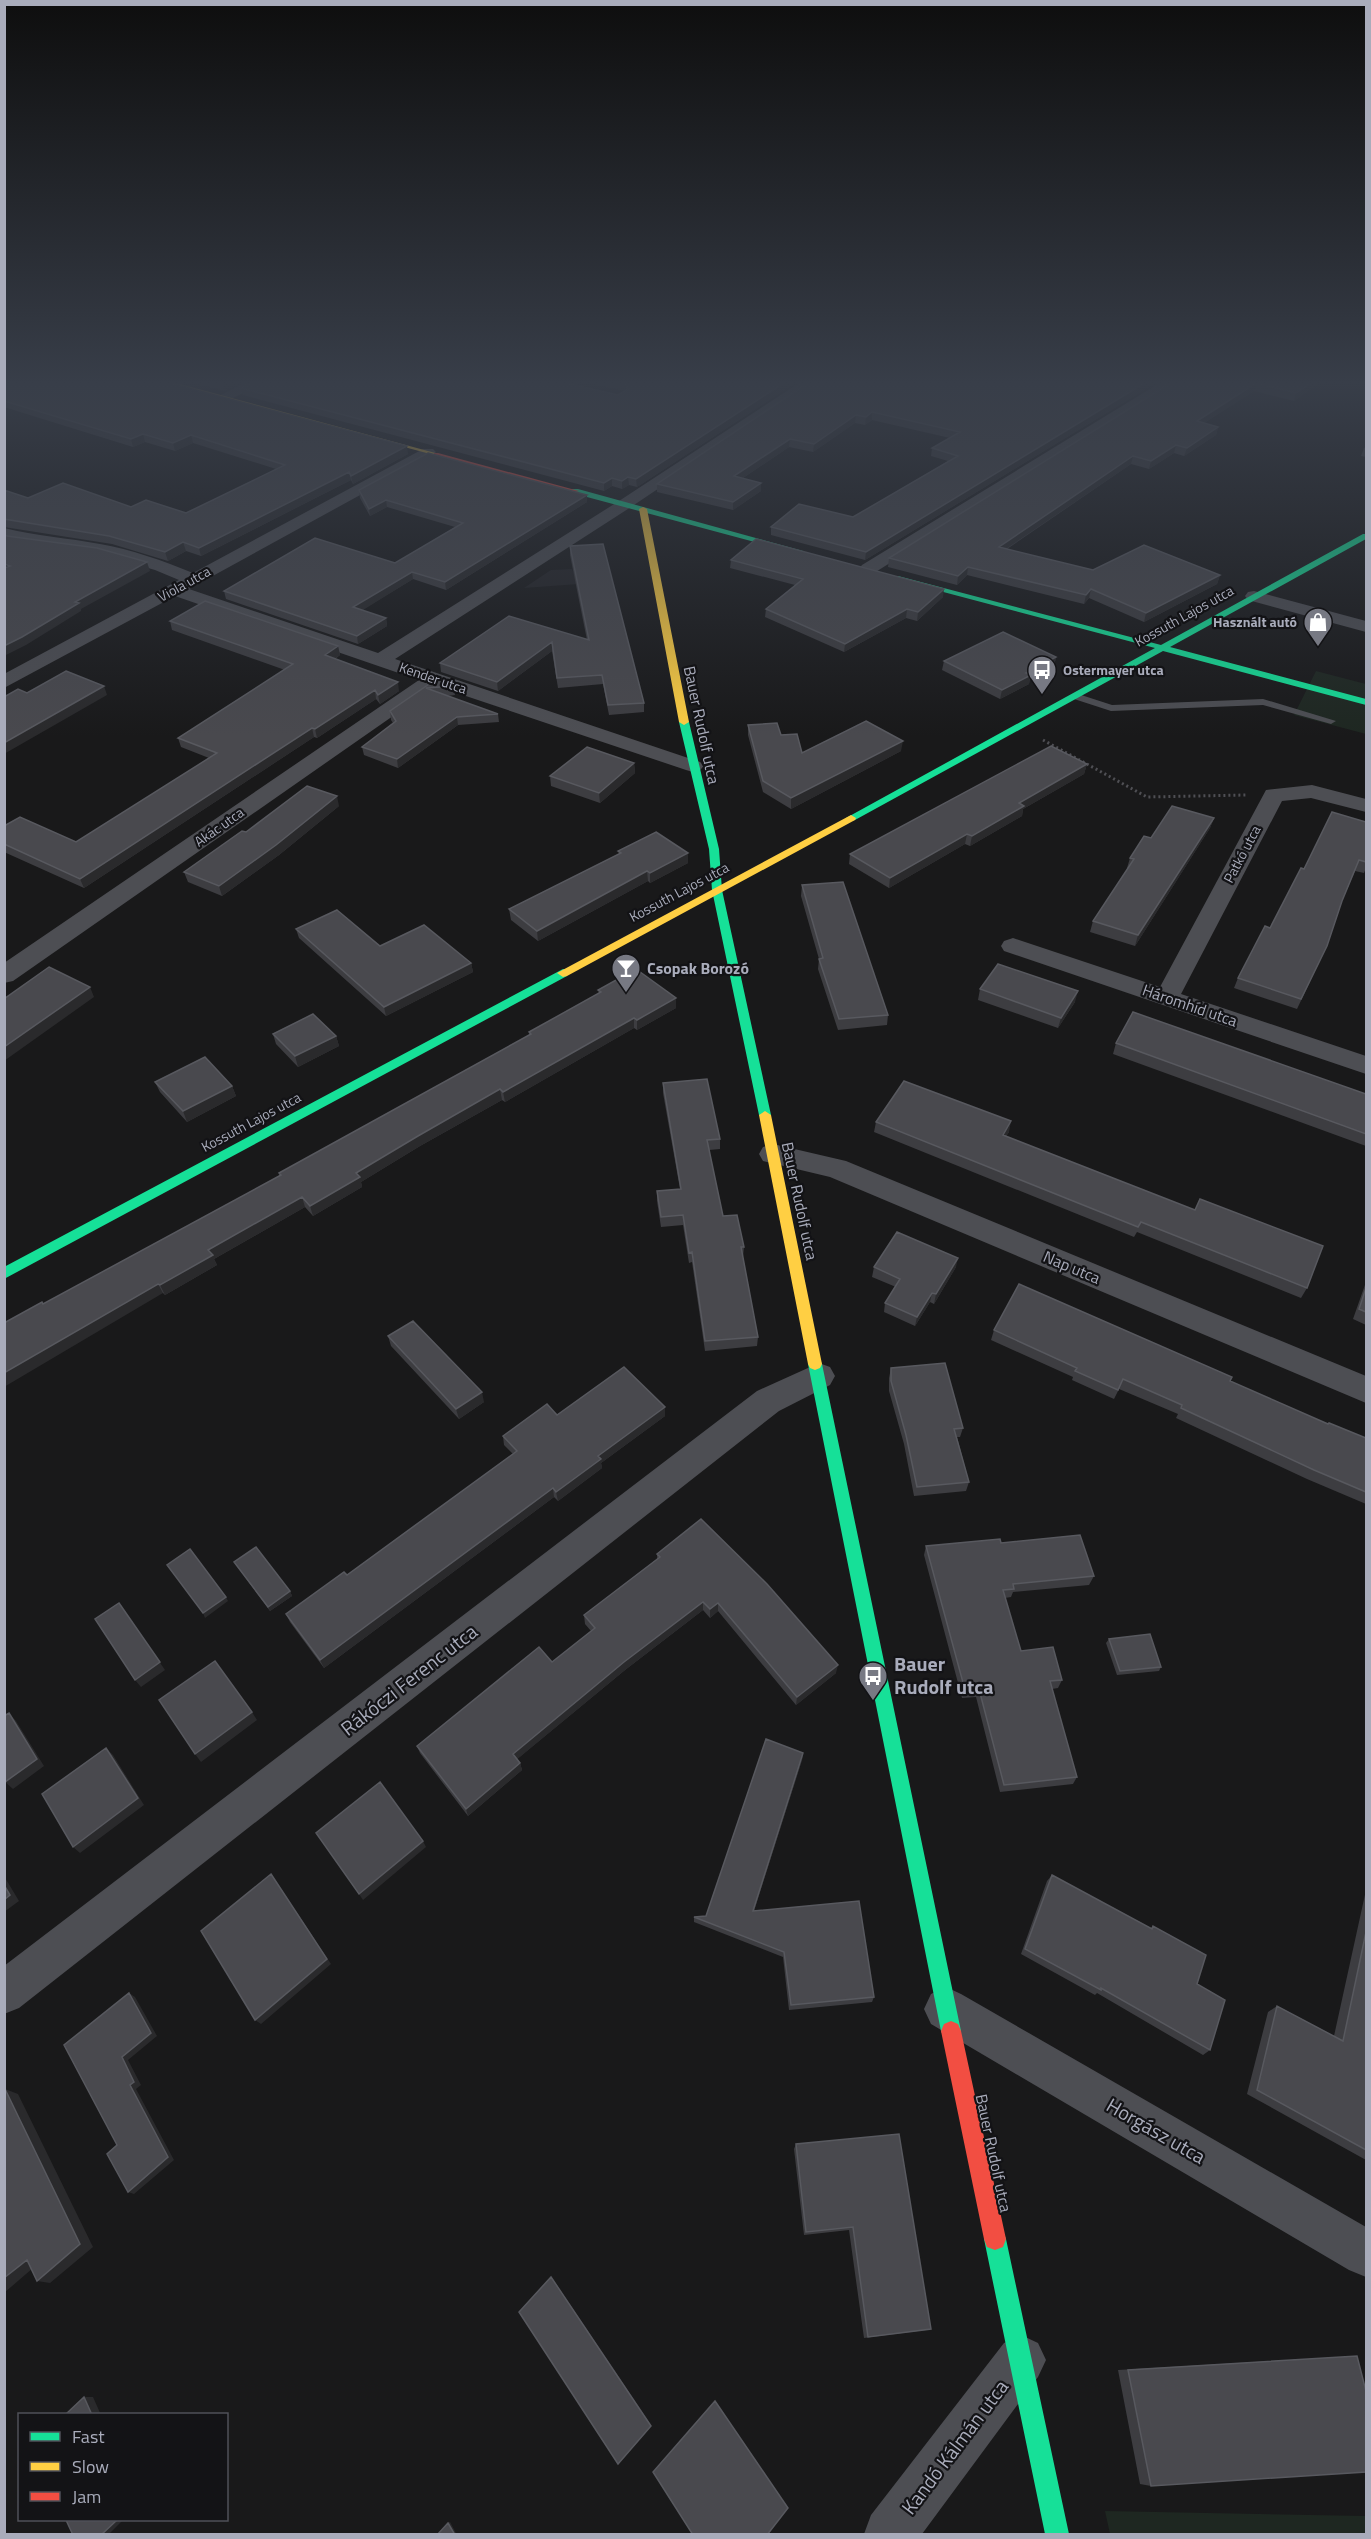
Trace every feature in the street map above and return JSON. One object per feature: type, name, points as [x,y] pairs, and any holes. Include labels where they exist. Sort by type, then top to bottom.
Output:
[{"type":"street","name":"Viola utca","points":[[4,682],[340,499]]},
{"type":"street","points":[[608,499],[812,554]]},
{"type":"street","points":[[380,660],[632,499]]},
{"type":"street","points":[[863,568],[977,499]]},
{"type":"street","name":"Bauer Rudolf utca","points":[[643,509],[693,766],[714,849],[717,890],[819,1376],[946,2009],[1057,2535]]},
{"type":"street","points":[[4,533],[17,538],[101,549],[161,566],[193,579]]},
{"type":"street","name":"Kossuth Lajos utca","points":[[4,1274],[1019,727],[1366,536]]},
{"type":"street","points":[[863,568],[1366,702]]},
{"type":"street","name":"Kender utca","points":[[174,590],[693,766]]},
{"type":"street","points":[[1254,596],[1366,627]]},
{"type":"street","points":[[1206,623],[1225,654],[1366,702]]},
{"type":"street","points":[[1171,666],[1192,666],[1234,673],[1366,702]]},
{"type":"street","points":[[1106,678],[1150,670]]},
{"type":"street","name":"Akác utca","points":[[4,975],[433,679]]},
{"type":"street","points":[[1274,795],[1312,791],[1366,806]]},
{"type":"street","name":"Patkó utca","points":[[1166,998],[1274,795]]},
{"type":"street","name":"Háromhíd utca","points":[[1013,946],[1366,1065]]},
{"type":"street","name":"Nap utca","points":[[773,1154],[836,1168],[1366,1390]]},
{"type":"street","name":"Rákóczi Ferenc utca","points":[[4,1993],[768,1401],[819,1376]]},
{"type":"street","name":"Horgász utca","points":[[946,2009],[1366,2253]]},
{"type":"street","name":"Kandó Kálmán utca","points":[[890,2535],[1021,2360]]},
{"type":"lane","points":[[1075,696],[1111,708],[1263,702],[1331,721]]},
{"type":"path","points":[[1019,727],[1147,797],[1274,795]]},
{"type":"shaded area","points":[[572,569],[579,584],[524,588],[551,570]]},
{"type":"shaded area","points":[[1316,671],[1366,684],[1366,734],[1294,715]]},
{"type":"shaded area","points":[[1105,2511],[1366,2516],[1366,2534],[1110,2534]]},
{"type":"building","points":[[4,499],[110,499],[131,507],[146,500],[186,513],[214,499],[295,499],[199,548],[183,542],[165,552],[109,536],[4,519]]},
{"type":"building","points":[[364,499],[580,499],[445,582],[412,572],[353,607],[386,618],[357,636],[224,591],[315,538],[395,563],[463,523],[386,500],[369,509]]},
{"type":"building","points":[[883,499],[953,499],[866,552],[771,527],[799,504],[853,517]]},
{"type":"building","points":[[983,499],[1069,499],[999,547],[1093,570],[1144,545],[1220,575],[1146,613],[1091,589],[1086,595],[968,567],[958,576],[889,558]]},
{"type":"building","points":[[4,534],[97,548],[147,562],[75,602],[79,603],[4,646],[4,568],[10,566],[4,564]]},
{"type":"building","points":[[756,539],[944,589],[918,612],[907,609],[845,644],[766,609],[803,579],[731,560]]},
{"type":"building","points":[[603,544],[644,703],[608,705],[602,675],[557,678],[552,642],[497,682],[440,663],[509,616],[589,640],[570,546]]},
{"type":"building","points":[[205,601],[338,646],[325,655],[398,682],[378,695],[375,690],[315,729],[312,728],[80,879],[4,844],[4,826],[20,817],[76,842],[217,753],[178,738],[293,664],[170,621]]},
{"type":"building","points":[[1003,632],[1056,657],[1026,673],[1031,675],[1002,690],[944,661]]},
{"type":"building","points":[[66,671],[104,686],[4,743],[4,697],[18,689],[27,693]]},
{"type":"building","points":[[435,680],[454,686],[426,688],[498,714],[457,717],[397,759],[362,747],[396,721],[390,711]]},
{"type":"building","points":[[866,721],[903,741],[791,798],[763,781],[748,725],[777,723],[781,735],[797,734],[802,753]]},
{"type":"building","points":[[1051,746],[1087,764],[1019,803],[1024,806],[972,836],[967,834],[890,878],[850,854]]},
{"type":"building","points":[[587,747],[634,763],[599,793],[550,776]]},
{"type":"building","points":[[307,786],[337,796],[276,845],[219,886],[184,872],[242,831],[246,832]]},
{"type":"building","points":[[1172,806],[1214,818],[1138,935],[1093,921],[1134,859],[1130,858],[1144,836],[1151,838]]},
{"type":"building","points":[[1332,812],[1366,822],[1366,862],[1359,860],[1327,946],[1301,999],[1238,978],[1265,926],[1270,928],[1301,868],[1304,869]]},
{"type":"building","points":[[656,832],[688,853],[650,873],[647,871],[537,931],[509,909],[621,853],[618,851]]},
{"type":"building","points":[[843,882],[888,1015],[839,1019],[819,959],[823,958],[802,885]]},
{"type":"building","points":[[337,910],[380,946],[424,925],[471,963],[384,1007],[296,929]]},
{"type":"building","points":[[998,964],[1078,991],[1061,1018],[980,989]]},
{"type":"building","points":[[49,967],[90,987],[4,1047],[4,999]]},
{"type":"building","points":[[636,969],[676,998],[637,1020],[634,1018],[503,1092],[500,1089],[356,1173],[360,1177],[310,1206],[302,1197],[208,1250],[213,1255],[4,1373],[4,1323],[281,1175],[279,1173],[531,1034],[529,1032],[601,992],[598,990]]},
{"type":"building","points":[[1133,1012],[1366,1094],[1366,1134],[1116,1043]]},
{"type":"building","points":[[313,1014],[336,1036],[295,1056],[273,1034]]},
{"type":"building","points":[[205,1057],[232,1086],[183,1111],[155,1082]]},
{"type":"building","points":[[707,1079],[720,1139],[707,1140],[723,1216],[737,1215],[758,1337],[705,1341],[692,1252],[689,1253],[683,1215],[661,1217],[657,1191],[681,1189],[663,1083]]},
{"type":"building","points":[[904,1081],[1011,1121],[1003,1135],[1195,1210],[1200,1199],[1323,1246],[1307,1288],[1141,1222],[1138,1227],[876,1122]]},
{"type":"building","points":[[897,1232],[958,1258],[936,1294],[932,1293],[917,1317],[885,1303],[900,1279],[874,1267]]},
{"type":"building","points":[[1019,1284],[1232,1377],[1230,1381],[1366,1438],[1366,1492],[1314,1470],[1181,1408],[1182,1405],[1123,1379],[1118,1390],[1075,1371],[1077,1368],[994,1330]]},
{"type":"building","points":[[1366,1288],[1366,1312],[1359,1309]]},
{"type":"building","points":[[413,1321],[482,1392],[456,1409],[388,1336]]},
{"type":"building","points":[[945,1363],[963,1428],[954,1429],[969,1482],[917,1487],[891,1381],[891,1368]]},
{"type":"building","points":[[624,1367],[665,1407],[598,1456],[601,1459],[556,1492],[553,1488],[320,1660],[286,1614],[344,1572],[347,1575],[517,1451],[503,1436],[547,1404],[557,1415]]},
{"type":"building","points":[[701,1519],[767,1584],[838,1665],[797,1697],[718,1603],[710,1609],[703,1602],[624,1662],[513,1754],[520,1763],[466,1809],[417,1746],[539,1647],[552,1662],[595,1628],[584,1615],[660,1557],[657,1554]]},
{"type":"building","points":[[1080,1535],[1094,1576],[1013,1584],[1014,1589],[1003,1590],[1021,1651],[1053,1647],[1062,1680],[1050,1681],[1077,1777],[1004,1785],[979,1689],[965,1690],[926,1546],[1000,1539],[1001,1543]]},
{"type":"building","points":[[256,1547],[290,1591],[268,1607],[234,1562]]},
{"type":"building","points":[[190,1549],[226,1597],[203,1613],[167,1565]]},
{"type":"building","points":[[119,1603],[160,1662],[135,1680],[95,1619]]},
{"type":"building","points":[[1150,1634],[1161,1667],[1120,1671],[1109,1639]]},
{"type":"building","points":[[215,1661],[252,1712],[195,1754],[159,1700]]},
{"type":"building","points":[[9,1713],[37,1759],[5,1782],[4,1716]]},
{"type":"building","points":[[766,1739],[803,1753],[753,1911],[859,1901],[874,1997],[791,2005],[784,1952],[694,1917],[706,1916]]},
{"type":"building","points":[[106,1748],[138,1798],[73,1847],[42,1794]]},
{"type":"building","points":[[380,1782],[423,1841],[359,1894],[316,1833]]},
{"type":"building","points":[[271,1874],[327,1959],[255,2020],[201,1931]]},
{"type":"building","points":[[1052,1875],[1152,1929],[1153,1926],[1206,1955],[1197,1984],[1225,2000],[1210,2050],[1101,1988],[1101,1990],[1025,1949]]},
{"type":"building","points":[[4,1885],[10,1895],[4,1900]]},
{"type":"building","points":[[1366,1932],[1366,2150],[1257,2090],[1277,2006],[1343,2041]]},
{"type":"building","points":[[129,1993],[151,2033],[122,2057],[134,2082],[130,2085],[168,2157],[128,2192],[107,2154],[117,2145],[64,2045]]},
{"type":"building","points":[[5,2089],[80,2244],[37,2281],[27,2260],[4,2278]]},
{"type":"building","points":[[899,2134],[931,2329],[868,2337],[853,2227],[806,2232],[796,2144]]},
{"type":"building","points":[[551,2277],[651,2426],[618,2464],[519,2312]]},
{"type":"building","points":[[1357,2356],[1366,2391],[1366,2472],[1151,2486],[1128,2370]]},
{"type":"building","points":[[84,2397],[91,2413],[67,2413]]},
{"type":"building","points":[[715,2401],[788,2508],[767,2535],[693,2535],[653,2472]]},
{"type":"building","points":[[66,2521],[116,2521],[101,2535],[73,2535]]},
{"type":"building","points":[[448,2523],[455,2535],[437,2535]]},
{"type":"traffic: fast","points":[[607,499],[799,551]]},
{"type":"traffic: fast","points":[[851,818],[1366,536]]},
{"type":"traffic: fast","points":[[901,578],[1366,702]]},
{"type":"traffic: fast","points":[[684,722],[714,849],[717,890],[765,1115]]},
{"type":"traffic: fast","points":[[4,1274],[563,973]]},
{"type":"traffic: fast","points":[[815,1364],[951,2031]]},
{"type":"traffic: fast","points":[[995,2239],[1057,2534]]},
{"type":"traffic: slow","points":[[643,509],[684,722]]},
{"type":"traffic: slow","points":[[563,973],[851,818]]},
{"type":"traffic: slow","points":[[765,1115],[815,1364]]},
{"type":"traffic: jam","points":[[951,2031],[995,2239]]},
{"type":"place","name":"Használt autó","points":[[1318,648]]},
{"type":"place","name":"Ostermayer utca","points":[[1042,696]]},
{"type":"place","name":"Csopak Borozó","points":[[626,994]]},
{"type":"place","name":"Bauer Rudolf utca","points":[[873,1702]]}]
